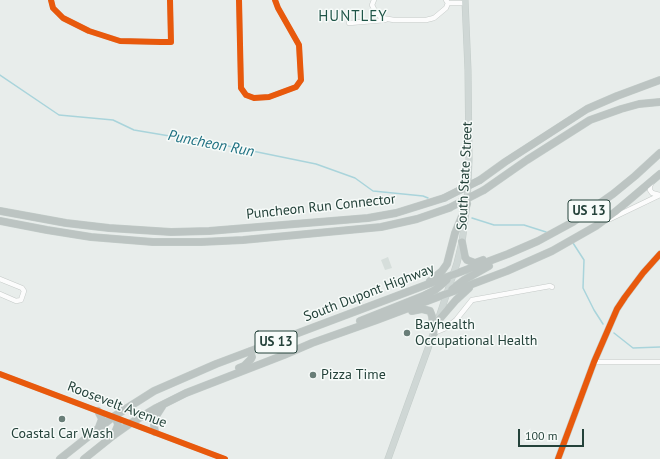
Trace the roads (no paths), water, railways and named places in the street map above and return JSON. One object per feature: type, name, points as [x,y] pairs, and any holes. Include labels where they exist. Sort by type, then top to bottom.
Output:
[{"type":"highway","name":"Puncheon Run Connector","points":[[0,211],[47,220],[108,228],[157,231],[209,231],[374,217],[411,209],[444,198],[480,180],[587,109],[660,80]]},
{"type":"highway","name":"Puncheon Run Connector","points":[[0,221],[61,233],[153,242],[243,240],[370,228],[417,219],[449,208],[484,190],[533,156],[590,120],[621,109],[646,103],[660,102]]},
{"type":"highway","points":[[646,103],[660,105]]},
{"type":"highway","name":"South Dupont Highway","points":[[60,459],[99,427],[154,391],[250,351],[452,276],[538,241],[573,222],[612,194],[635,176],[660,153]]},
{"type":"highway","name":"South Dupont Highway","points":[[84,459],[131,423],[163,404],[194,390],[312,343],[477,282],[552,251],[596,226],[628,202],[660,174]]},
{"type":"highway","points":[[420,287],[438,275],[447,264],[455,233],[467,204]]},
{"type":"highway","points":[[462,242],[465,257],[469,261],[475,262],[538,241]]},
{"type":"highway","points":[[446,294],[464,280],[508,254]]},
{"type":"highway","points":[[312,343],[361,321],[429,294],[452,276]]},
{"type":"highway","points":[[437,322],[456,300],[477,282]]},
{"type":"highway","points":[[377,320],[417,309],[425,309],[431,313],[434,333]]},
{"type":"highway","points":[[194,390],[209,380],[244,366],[251,360],[252,357],[250,351]]},
{"type":"highway","points":[[154,432],[156,416],[163,404]]},
{"type":"highway","points":[[98,411],[102,419],[99,427]]},
{"type":"highway","points":[[114,417],[118,425],[114,435]]},
{"type":"main road","name":"South State Street","points":[[388,459],[434,333],[462,242],[467,204],[468,160],[468,70],[465,1]]},
{"type":"main road","points":[[558,459],[594,362],[612,321],[625,296],[660,254]]},
{"type":"street","points":[[51,0],[53,8],[63,18],[89,31],[120,41],[171,42],[170,0]]},
{"type":"street","points":[[239,0],[241,88],[246,94],[254,98],[269,97],[296,87],[301,80],[299,45],[275,0]]},
{"type":"street","points":[[373,0],[372,5],[376,13],[388,20]]},
{"type":"street","points":[[349,23],[388,20],[426,20],[440,14],[446,8],[447,2],[465,1]]},
{"type":"street","points":[[654,180],[650,186],[650,190],[652,193],[660,195]]},
{"type":"street","points":[[596,226],[660,195]]},
{"type":"street","points":[[0,279],[22,288],[24,291],[21,300],[16,301],[0,294]]},
{"type":"street","points":[[434,333],[446,328],[456,320],[472,300],[550,286],[552,287]]},
{"type":"street","points":[[594,362],[660,362]]},
{"type":"street","name":"Roosevelt Avenue","points":[[0,374],[225,459]]},
{"type":"waterway","name":"Puncheon Run","points":[[0,75],[59,115],[113,120],[134,130],[223,145],[316,164],[355,178],[373,191],[423,196],[428,198]]},
{"type":"waterway","name":"Puncheon Run","points":[[472,218],[494,225],[524,225],[546,232]]},
{"type":"waterway","name":"Puncheon Run","points":[[573,243],[584,260],[583,288],[603,324]]},
{"type":"waterway","name":"Puncheon Run","points":[[614,333],[633,348],[660,347]]},
{"type":"place","name":"Bayhealth Occupational Health","points":[[407,333]]},
{"type":"place","name":"Pizza Time","points":[[313,375]]},
{"type":"place","name":"Coastal Car Wash","points":[[62,419]]},
{"type":"district","name":"HUNTLEY","points":[[353,17]]}]
